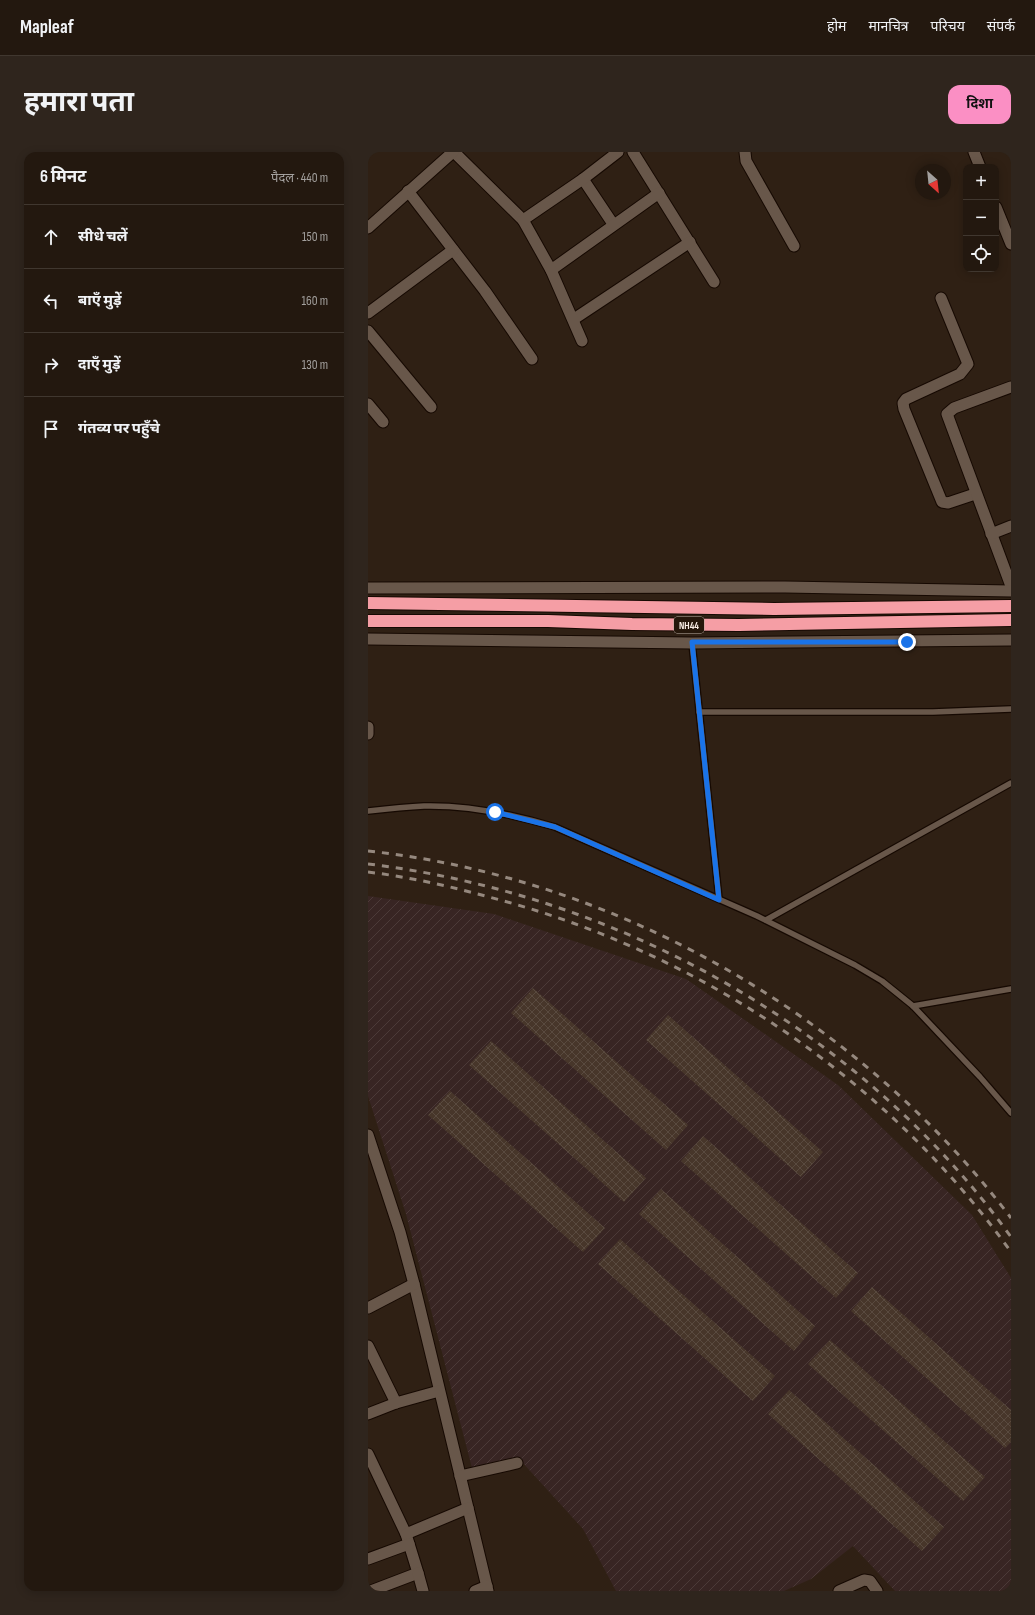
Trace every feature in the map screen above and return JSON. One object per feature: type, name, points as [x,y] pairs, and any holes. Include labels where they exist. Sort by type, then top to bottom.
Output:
[{"type":"highway","name":"NH44","points":[[368,603],[774,609],[1011,606]]},
{"type":"highway","name":"NH44","points":[[368,621],[548,621],[632,624],[740,625],[1011,620]]},
{"type":"street","points":[[368,228],[408,191],[454,152],[523,220],[551,270],[574,319],[582,341]]},
{"type":"street","points":[[523,220],[583,179],[618,152]]},
{"type":"street","points":[[633,152],[714,282]]},
{"type":"street","points":[[745,152],[746,161],[794,246]]},
{"type":"street","points":[[974,152],[979,164]]},
{"type":"street","points":[[583,179],[613,224]]},
{"type":"street","points":[[408,191],[485,291],[532,359]]},
{"type":"street","points":[[551,270],[613,224],[659,193]]},
{"type":"street","points":[[999,214],[1011,244]]},
{"type":"street","points":[[574,319],[690,242]]},
{"type":"street","points":[[368,313],[453,250]]},
{"type":"street","points":[[941,298],[968,364],[960,374],[906,399],[903,403],[904,409],[942,502],[948,503],[975,494]]},
{"type":"street","points":[[368,331],[431,406]]},
{"type":"street","points":[[1011,387],[954,408],[947,414],[975,494],[1011,586]]},
{"type":"street","points":[[368,404],[383,422]]},
{"type":"street","points":[[991,534],[1011,526]]},
{"type":"street","points":[[368,588],[785,587],[1011,591]]},
{"type":"street","points":[[368,638],[692,642],[1011,640]]},
{"type":"street","points":[[368,727],[368,734]]},
{"type":"street","points":[[368,1135],[400,1232],[414,1284],[487,1588],[475,1591]]},
{"type":"street","points":[[368,1308],[414,1284]]},
{"type":"street","points":[[368,1346],[396,1403]]},
{"type":"street","points":[[368,1414],[396,1403],[439,1391]]},
{"type":"street","points":[[368,1454],[408,1539],[423,1591]]},
{"type":"street","points":[[460,1476],[517,1463]]},
{"type":"street","points":[[368,1559],[468,1508]]},
{"type":"street","points":[[371,1591],[418,1573]]},
{"type":"street","points":[[839,1591],[864,1580],[870,1580],[877,1591]]},
{"type":"lane","points":[[692,642],[719,900]]},
{"type":"lane","points":[[699,712],[932,712],[1011,709]]},
{"type":"lane","points":[[766,920],[1011,783]]},
{"type":"lane","points":[[368,811],[423,806],[448,807],[488,810],[535,821],[555,827],[766,920],[856,964],[913,1006],[1009,1108],[1011,1113]]},
{"type":"lane","points":[[913,1006],[1011,990]]},
{"type":"shaded area","points":[[368,896],[494,914],[686,979],[838,1085],[972,1215],[1011,1278],[1011,1591],[895,1591],[853,1546],[811,1579],[784,1591],[616,1591],[583,1529],[521,1461],[472,1468],[406,1214],[368,1096]]},
{"type":"building","points":[[533,988],[688,1125],[666,1150],[511,1013]]},
{"type":"building","points":[[668,1015],[823,1152],[801,1177],[646,1040]]},
{"type":"building","points":[[491,1041],[646,1178],[624,1202],[469,1065]]},
{"type":"building","points":[[450,1091],[605,1228],[583,1252],[428,1115]]},
{"type":"building","points":[[703,1136],[858,1273],[836,1298],[681,1161]]},
{"type":"building","points":[[661,1189],[815,1326],[794,1351],[639,1214]]},
{"type":"building","points":[[620,1239],[775,1376],[753,1401],[598,1264]]},
{"type":"building","points":[[872,1287],[1011,1410],[1011,1442],[1005,1448],[851,1311]]},
{"type":"building","points":[[830,1340],[985,1477],[963,1501],[808,1364]]},
{"type":"building","points":[[789,1390],[944,1527],[922,1551],[768,1414]]},
{"type":"railway","points":[[368,851],[461,866],[553,891],[641,926],[726,969],[807,1021],[882,1080],[950,1146],[1011,1218]]},
{"type":"railway","points":[[368,864],[462,880],[554,906],[643,941],[728,984],[809,1036],[883,1096],[951,1163],[1011,1237]]},
{"type":"railway","points":[[368,872],[414,879],[459,889],[566,921],[641,951],[713,987],[781,1029],[846,1077],[906,1130],[961,1189],[1011,1252]]},
{"type":"route","points":[[495,812],[555,827],[719,900],[692,642],[907,642]]}]
